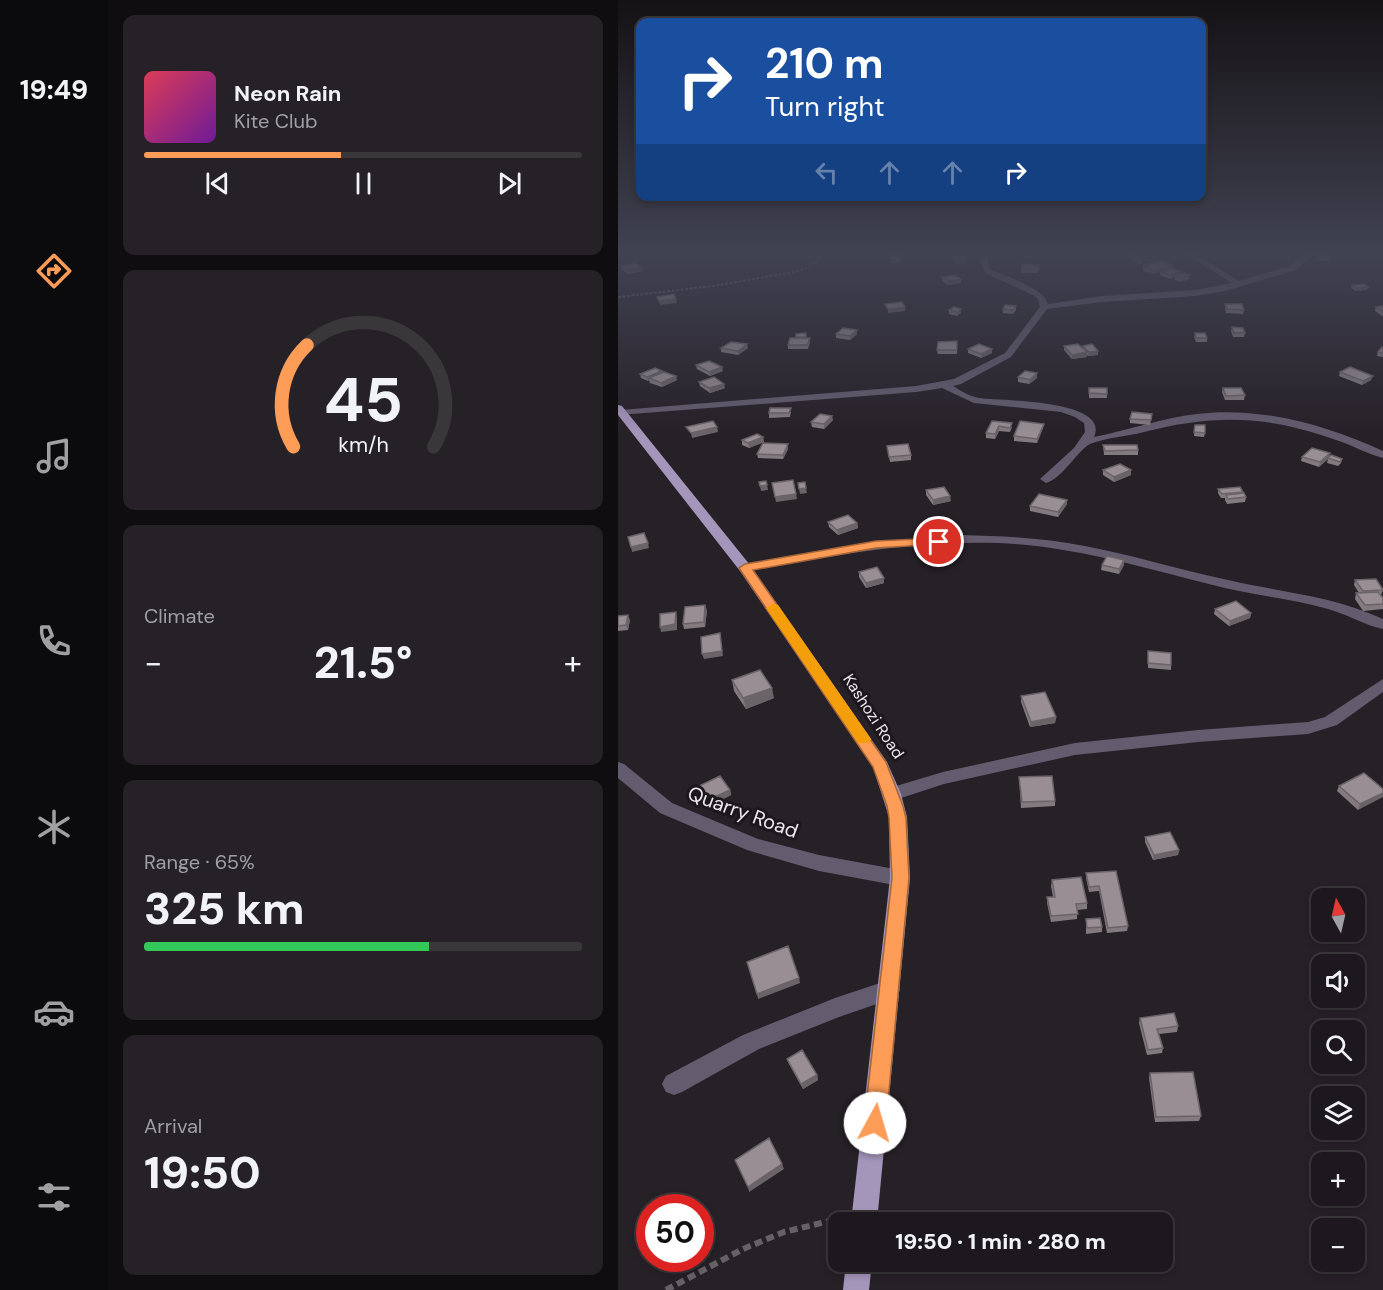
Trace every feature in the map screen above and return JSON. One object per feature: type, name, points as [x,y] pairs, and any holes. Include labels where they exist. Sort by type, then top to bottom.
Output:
[{"type":"main road","name":"Kashozi Road","points":[[619,411],[745,568],[881,766],[892,794],[898,818],[900,878],[866,1212]]},
{"type":"main road","points":[[855,1290],[858,1272]]},
{"type":"street","points":[[619,411],[781,402],[945,385],[967,378],[1008,355],[1038,315]]},
{"type":"street","points":[[945,385],[974,400],[1053,408],[1087,418],[1091,424],[1091,432],[1086,442],[1046,479]]},
{"type":"street","points":[[1086,442],[1197,417],[1226,415],[1309,428],[1352,440],[1383,455]]},
{"type":"street","points":[[745,568],[876,544],[1010,539],[1094,553],[1310,601],[1367,616],[1383,625]]},
{"type":"street","points":[[892,794],[953,775],[1075,749],[1198,736],[1308,728],[1331,721],[1383,684]]},
{"type":"street","name":"Quarry Road","points":[[618,768],[666,808],[754,845],[819,863],[900,878]]},
{"type":"street","points":[[674,1084],[751,1042],[835,1008],[889,990]]},
{"type":"path","points":[[666,1290],[743,1249],[784,1232],[828,1224]]},
{"type":"building","points":[[1232,327],[1243,328],[1245,333],[1234,333]]},
{"type":"building","points":[[843,328],[857,330],[850,336],[836,334]]},
{"type":"building","points":[[806,333],[806,337],[796,337],[796,334]]},
{"type":"building","points":[[1195,333],[1205,333],[1207,338],[1196,338]]},
{"type":"building","points":[[790,338],[810,338],[807,345],[788,345]]},
{"type":"building","points":[[957,341],[957,350],[937,350],[938,342]]},
{"type":"building","points":[[731,342],[747,344],[738,351],[721,348]]},
{"type":"building","points":[[979,344],[992,349],[981,354],[968,349]]},
{"type":"building","points":[[1078,344],[1087,352],[1072,355],[1064,346]]},
{"type":"building","points":[[1092,344],[1098,351],[1089,352],[1083,346]]},
{"type":"building","points":[[709,361],[722,367],[709,372],[696,365]]},
{"type":"building","points":[[1350,367],[1373,376],[1363,381],[1340,372]]},
{"type":"building","points":[[655,368],[662,371],[647,377],[640,374]]},
{"type":"building","points":[[1025,371],[1037,373],[1030,380],[1018,377]]},
{"type":"building","points":[[664,372],[676,376],[661,383],[649,378]]},
{"type":"building","points":[[714,377],[724,384],[709,388],[699,382]]},
{"type":"building","points":[[1089,388],[1107,388],[1107,394],[1089,393]]},
{"type":"building","points":[[1223,388],[1241,388],[1245,395],[1226,396]]},
{"type":"building","points":[[770,408],[791,408],[789,413],[769,413]]},
{"type":"building","points":[[1132,412],[1152,414],[1151,420],[1130,419]]},
{"type":"building","points":[[820,414],[832,416],[824,424],[811,422]]},
{"type":"building","points":[[713,421],[717,427],[691,433],[686,427]]},
{"type":"building","points":[[992,421],[1012,423],[1010,428],[999,426],[995,434],[986,433]]},
{"type":"building","points":[[1020,421],[1044,424],[1037,439],[1014,436]]},
{"type":"building","points":[[1195,425],[1205,425],[1205,433],[1194,432]]},
{"type":"building","points":[[757,434],[763,437],[748,443],[742,440]]},
{"type":"building","points":[[763,443],[788,444],[783,455],[757,454]]},
{"type":"building","points":[[908,444],[911,455],[889,457],[887,446]]},
{"type":"building","points":[[1103,445],[1137,445],[1138,450],[1105,451]]},
{"type":"building","points":[[1312,448],[1330,453],[1320,462],[1302,457]]},
{"type":"building","points":[[1331,455],[1342,459],[1340,462],[1328,458]]},
{"type":"building","points":[[1120,464],[1131,470],[1114,477],[1103,470]]},
{"type":"building","points":[[793,480],[796,494],[775,497],[772,483]]},
{"type":"building","points":[[766,481],[767,485],[760,486],[759,482]]},
{"type":"building","points":[[805,482],[806,488],[799,489],[798,483]]},
{"type":"building","points":[[944,487],[950,496],[933,500],[926,490]]},
{"type":"building","points":[[1240,487],[1243,492],[1222,494],[1218,489]]},
{"type":"building","points":[[1244,493],[1246,497],[1228,499],[1226,495]]},
{"type":"building","points":[[1039,494],[1067,500],[1058,512],[1030,506]]},
{"type":"building","points":[[848,515],[857,523],[837,530],[828,522]]},
{"type":"building","points":[[644,533],[648,543],[631,547],[628,537]]},
{"type":"building","points":[[1107,556],[1124,560],[1119,569],[1102,565]]},
{"type":"building","points":[[877,567],[884,578],[866,583],[859,572]]},
{"type":"building","points":[[1376,579],[1383,590],[1363,591],[1355,580]]},
{"type":"building","points":[[1378,592],[1383,598],[1383,604],[1365,605],[1356,593]]},
{"type":"building","points":[[1236,601],[1251,613],[1230,621],[1215,609]]},
{"type":"building","points":[[705,605],[704,622],[683,624],[685,607]]},
{"type":"building","points":[[676,612],[675,624],[660,627],[660,614]]},
{"type":"building","points":[[628,615],[626,625],[618,626],[618,616]]},
{"type":"building","points":[[720,633],[722,651],[702,654],[701,637]]},
{"type":"building","points":[[1148,651],[1171,653],[1171,665],[1148,663]]},
{"type":"building","points":[[760,670],[772,688],[743,698],[732,680]]},
{"type":"building","points":[[1045,692],[1056,717],[1031,722],[1021,696]]},
{"type":"building","points":[[1364,773],[1383,789],[1383,793],[1360,804],[1339,786]]},
{"type":"building","points":[[720,776],[730,790],[708,800],[699,786]]},
{"type":"building","points":[[1052,776],[1055,801],[1022,802],[1019,777]]},
{"type":"building","points":[[1170,832],[1179,850],[1154,855],[1145,837]]},
{"type":"building","points":[[1116,871],[1128,926],[1108,928],[1099,886],[1089,887],[1086,873]]},
{"type":"building","points":[[1081,877],[1087,903],[1076,904],[1078,914],[1051,916],[1047,897],[1055,897],[1052,880]]},
{"type":"building","points":[[1100,918],[1102,927],[1087,928],[1086,919]]},
{"type":"building","points":[[788,946],[799,978],[757,994],[747,962]]},
{"type":"building","points":[[1174,1013],[1178,1026],[1157,1029],[1163,1048],[1148,1050],[1140,1018]]},
{"type":"building","points":[[802,1050],[817,1075],[801,1084],[787,1059]]},
{"type":"building","points":[[1193,1072],[1201,1116],[1156,1117],[1150,1073]]},
{"type":"building","points":[[769,1138],[782,1164],[748,1187],[735,1160]]},
{"type":"slow traffic","points":[[773,608],[863,739]]},
{"type":"route","points":[[875,1123],[900,878],[898,818],[881,766],[745,568],[832,550],[876,544],[939,542]]}]
